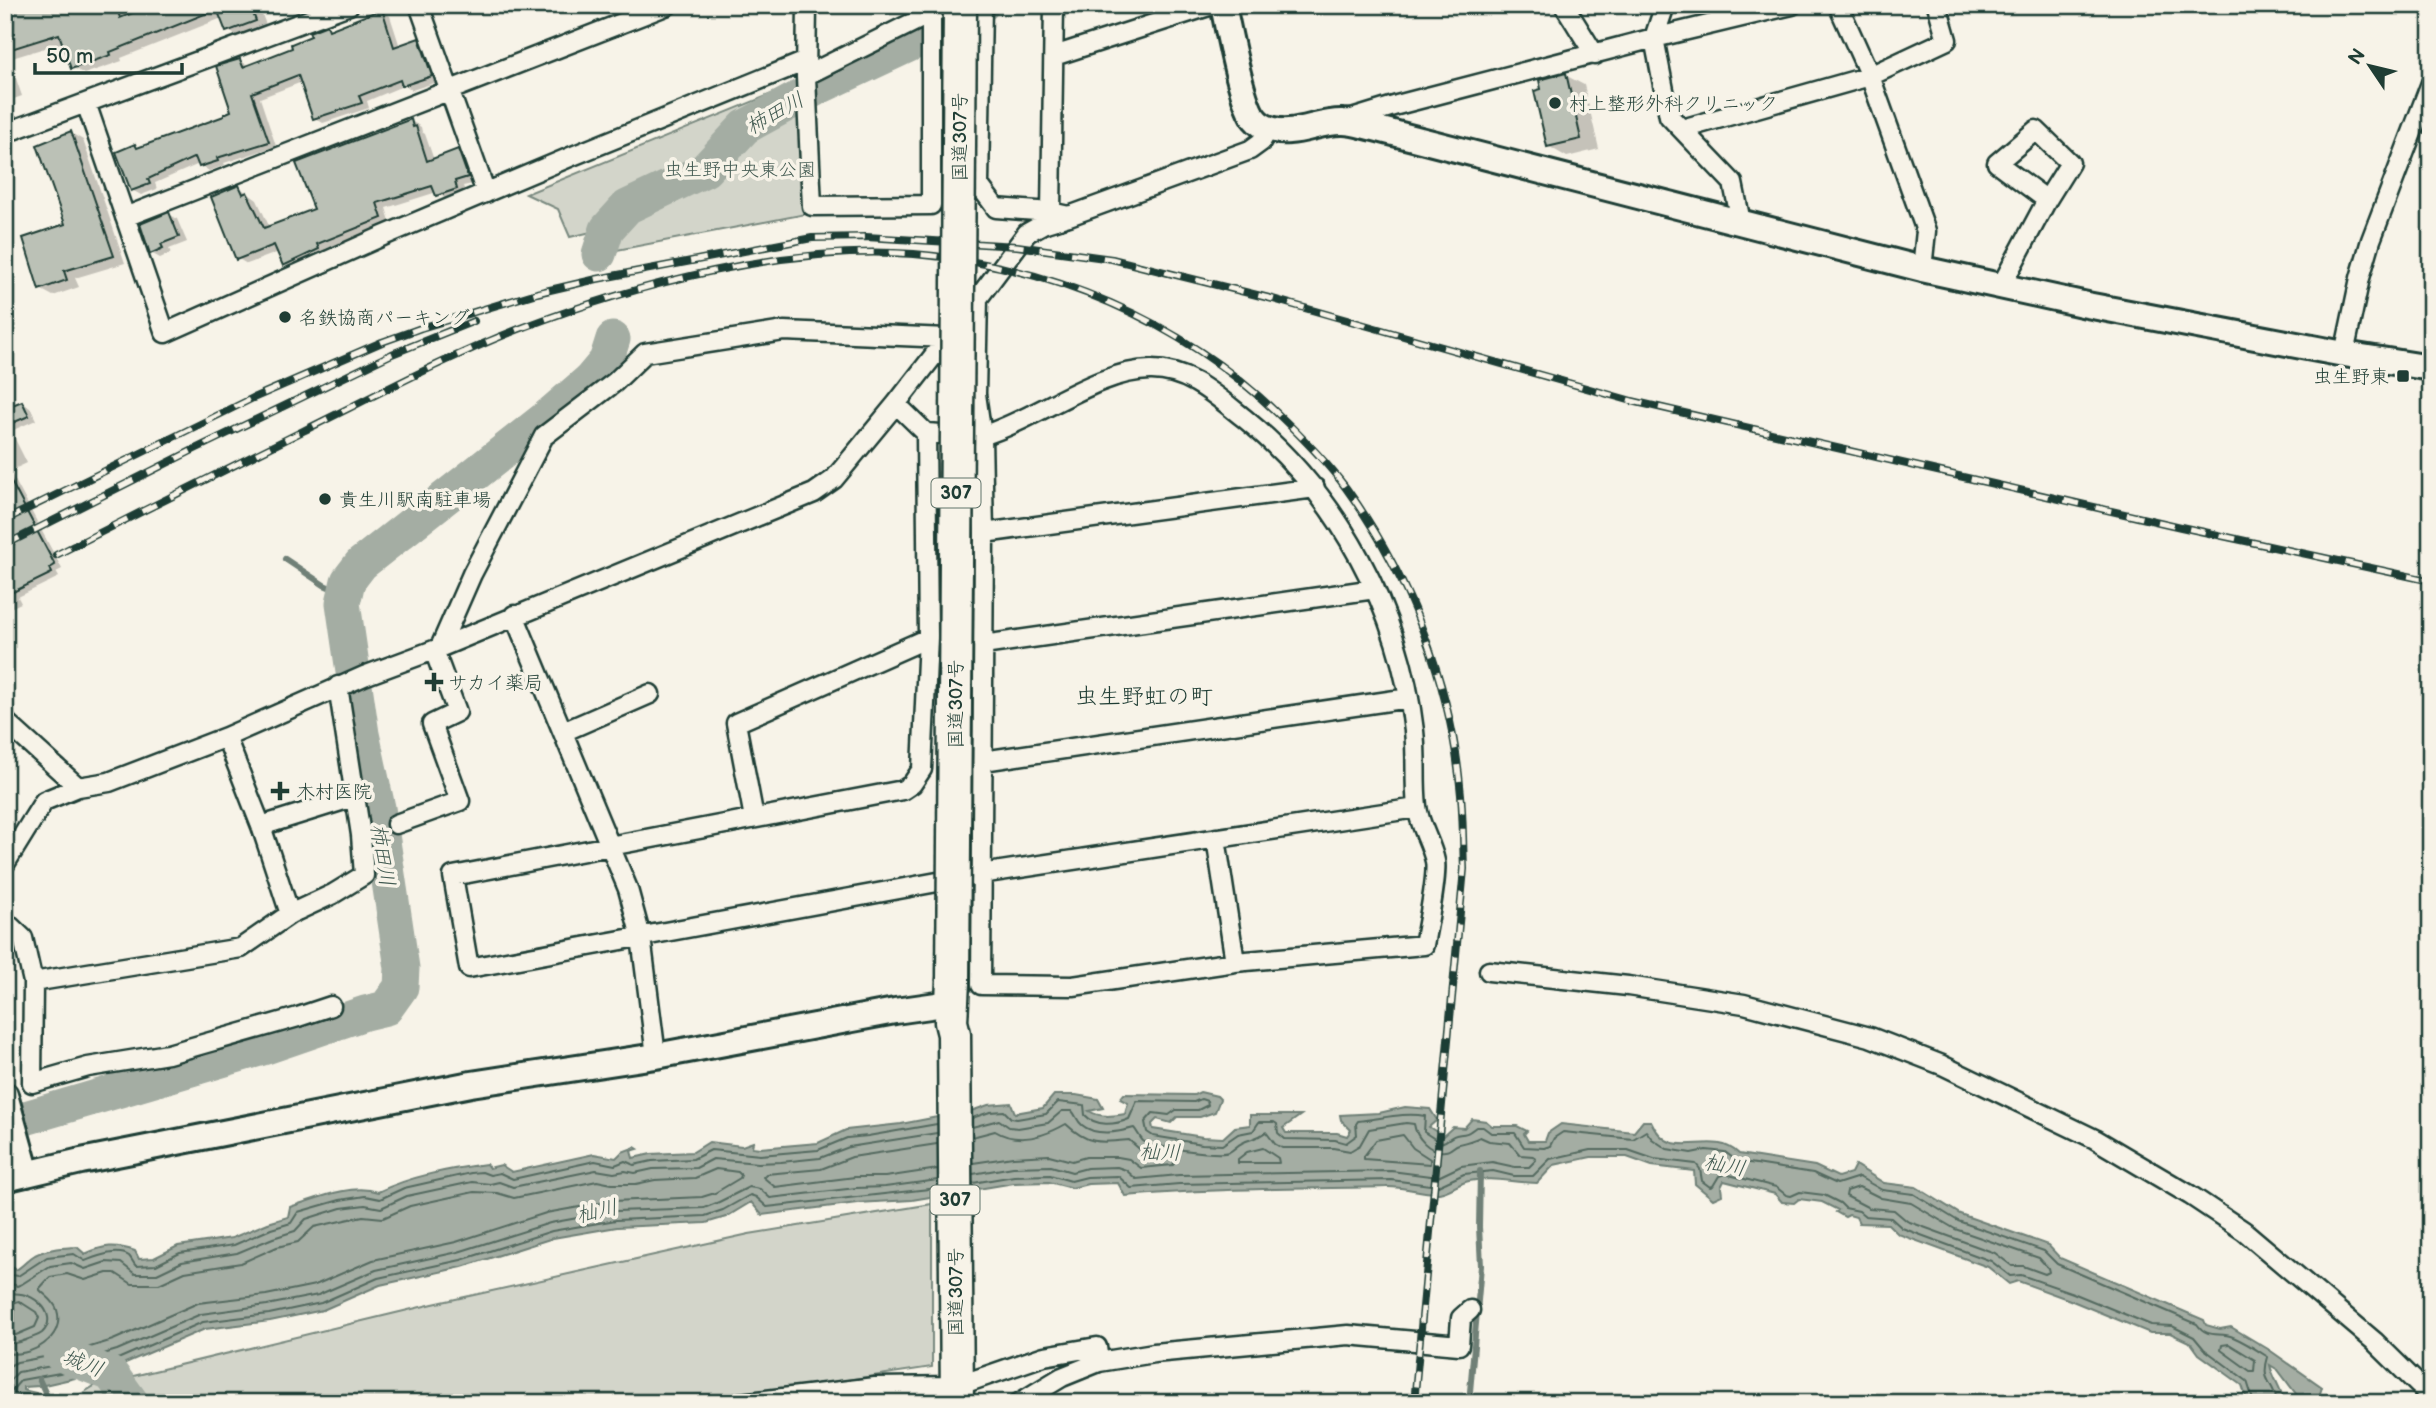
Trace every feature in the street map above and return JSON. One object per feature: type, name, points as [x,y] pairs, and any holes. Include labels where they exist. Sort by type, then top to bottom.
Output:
[{"type":"highway","name":"国道307号","points":[[956,1385],[954,1034],[951,1022],[957,10]]},
{"type":"street","points":[[5,133],[349,5]]},
{"type":"street","points":[[419,5],[486,193]]},
{"type":"street","points":[[125,217],[668,5]]},
{"type":"street","points":[[807,5],[806,71],[812,206],[931,205],[930,46],[957,10]]},
{"type":"street","points":[[947,5],[957,10]]},
{"type":"street","points":[[1051,212],[1054,5]]},
{"type":"street","points":[[1054,57],[1212,5]]},
{"type":"street","points":[[1223,5],[1252,116],[1257,122],[1280,131],[1342,122],[1397,105],[1654,38],[1792,5]]},
{"type":"street","points":[[1564,5],[1595,55]]},
{"type":"street","points":[[1665,5],[1654,38],[1669,116],[1732,183],[1741,222]]},
{"type":"street","points":[[1838,5],[1870,76],[1926,231],[1922,269]]},
{"type":"street","points":[[1682,129],[1870,76],[1947,40],[1937,5]]},
{"type":"street","points":[[86,103],[165,333],[486,193],[806,71],[957,10]]},
{"type":"street","points":[[957,10],[979,185],[996,208],[1069,216]]},
{"type":"street","points":[[2344,354],[2371,240],[2431,83]]},
{"type":"street","points":[[1342,122],[1438,144],[1922,269],[2087,305],[2431,368]]},
{"type":"street","points":[[5,864],[44,801],[78,787],[109,782],[226,737],[351,681],[814,493],[834,479],[896,404],[1027,233],[1043,224],[1250,149],[1261,142],[1269,128]]},
{"type":"street","points":[[2001,286],[2046,200]]},
{"type":"street","points":[[896,404],[926,433],[982,436],[1108,379],[1152,369],[1198,382],[1264,434],[1315,488],[1352,542],[1375,589],[1393,636],[1415,734],[1417,808],[1436,864],[1424,945],[1235,962],[1073,986],[981,985],[984,533],[982,436],[976,394],[978,297]]},
{"type":"street","points":[[396,824],[460,801],[432,724],[457,712],[437,648],[544,436],[615,382],[645,353],[784,331],[947,338]]},
{"type":"street","points":[[926,433],[928,638],[922,769],[912,784],[903,790],[453,876],[469,968],[981,874],[1417,808]]},
{"type":"street","points":[[984,533],[1315,488]]},
{"type":"street","points":[[983,645],[1375,589]]},
{"type":"street","points":[[514,615],[628,889],[641,937],[656,1056]]},
{"type":"street","points":[[754,818],[736,723],[928,638]]},
{"type":"street","points":[[33,982],[241,948],[290,914],[333,894],[364,875],[362,835],[354,797],[351,681]]},
{"type":"street","points":[[563,732],[650,694]]},
{"type":"street","points":[[983,761],[1409,698]]},
{"type":"street","points":[[5,721],[78,787]]},
{"type":"street","points":[[226,737],[261,826],[290,914]]},
{"type":"street","points":[[261,826],[354,797]]},
{"type":"street","points":[[1216,838],[1235,962]]},
{"type":"street","points":[[5,921],[23,938],[33,982],[32,1083],[88,1067],[168,1054],[331,1006]]},
{"type":"street","points":[[1489,971],[1628,986],[1744,1004],[1870,1037],[1953,1070],[2095,1139],[2190,1195],[2244,1231],[2374,1341],[2431,1397]]},
{"type":"street","points":[[5,1095],[17,1139],[16,1176],[471,1084],[656,1056],[895,1011],[952,992]]},
{"type":"street","points":[[1018,1403],[1062,1377],[1099,1362],[1154,1353],[1348,1335],[1459,1345],[1461,1318],[1470,1310]]},
{"type":"street","points":[[740,1403],[875,1387],[956,1385],[1044,1356],[1097,1347],[1099,1362]]},
{"type":"green space","name":"虫生野中央東公園","points":[[796,84],[806,214],[612,251],[595,231],[570,237],[558,209],[526,194]]},
{"type":"green space","points":[[932,1204],[932,1367],[696,1403],[66,1403],[96,1385],[433,1304],[749,1234]]},
{"type":"water","name":"杣川","points":[[1200,1092],[1220,1099],[1215,1112],[1200,1117],[1177,1117],[1171,1123],[1157,1119],[1152,1124],[1153,1129],[1223,1138],[1235,1127],[1250,1125],[1250,1115],[1301,1115],[1283,1128],[1286,1133],[1337,1133],[1347,1136],[1351,1130],[1341,1120],[1340,1115],[1379,1113],[1405,1107],[1430,1109],[1437,1120],[1429,1127],[1443,1136],[1453,1127],[1464,1128],[1472,1119],[1486,1121],[1492,1126],[1517,1126],[1527,1131],[1524,1134],[1528,1141],[1545,1141],[1548,1133],[1561,1124],[1634,1132],[1643,1121],[1651,1121],[1659,1134],[1669,1142],[1716,1143],[1728,1146],[1739,1154],[1815,1166],[1838,1177],[1851,1173],[1855,1165],[1884,1183],[1916,1187],[1960,1214],[2048,1245],[2060,1258],[2204,1320],[2206,1325],[2220,1329],[2231,1327],[2322,1387],[2317,1403],[2303,1403],[2278,1370],[2270,1365],[2284,1403],[2248,1403],[2242,1385],[2199,1354],[2191,1343],[2170,1333],[2150,1333],[2018,1281],[2009,1284],[1988,1267],[1898,1234],[1888,1224],[1859,1223],[1856,1217],[1845,1217],[1822,1202],[1799,1199],[1794,1203],[1782,1202],[1775,1194],[1724,1181],[1721,1187],[1722,1195],[1713,1199],[1695,1184],[1694,1171],[1652,1166],[1627,1157],[1591,1157],[1554,1165],[1537,1183],[1478,1180],[1465,1182],[1439,1193],[1386,1187],[1222,1190],[1125,1196],[1118,1183],[1088,1184],[1072,1188],[1049,1182],[1014,1183],[912,1200],[857,1203],[762,1215],[751,1202],[726,1217],[706,1223],[617,1227],[553,1238],[462,1267],[380,1285],[323,1310],[270,1321],[205,1329],[123,1364],[84,1376],[23,1387],[23,1390],[36,1393],[36,1396],[21,1395],[5,1400],[5,1260],[16,1270],[45,1251],[77,1247],[85,1254],[110,1246],[135,1251],[139,1259],[154,1258],[178,1246],[232,1238],[288,1217],[290,1207],[322,1196],[357,1189],[378,1192],[430,1174],[486,1164],[489,1168],[501,1165],[512,1172],[594,1154],[616,1158],[622,1152],[635,1147],[638,1149],[631,1151],[633,1158],[651,1154],[693,1152],[709,1142],[742,1146],[753,1142],[752,1147],[760,1148],[818,1143],[846,1130],[901,1124],[988,1105],[1011,1103],[1015,1113],[1043,1108],[1054,1095],[1098,1099],[1103,1108],[1089,1111],[1102,1116],[1116,1115],[1125,1114],[1128,1103],[1120,1099],[1124,1094],[1194,1095]]},
{"type":"building","points":[[5,5],[116,5],[120,18],[153,5],[250,5],[256,21],[226,32],[217,9],[110,52],[111,55],[71,69],[59,34],[5,51]]},
{"type":"building","points":[[382,9],[394,47],[419,38],[432,76],[402,86],[400,80],[359,96],[362,103],[313,119],[298,75],[252,93],[269,142],[217,158],[218,161],[199,167],[195,157],[148,179],[150,184],[131,191],[116,152],[135,144],[137,148],[231,111],[216,66],[240,59],[243,67],[292,48],[291,44],[311,36],[309,32],[327,25],[329,30]]},
{"type":"building","name":"村上整形外科クリニック","points":[[1566,73],[1581,139],[1547,147],[1534,91],[1541,89],[1539,80]]},
{"type":"building","points":[[411,119],[413,127],[416,126],[427,161],[458,149],[468,177],[455,181],[457,189],[436,196],[432,186],[377,203],[382,218],[317,244],[319,249],[283,266],[274,245],[236,260],[211,197],[239,185],[243,194],[247,192],[264,228],[314,209],[296,163]]},
{"type":"building","points":[[71,131],[114,256],[64,271],[67,280],[39,290],[23,238],[65,224],[37,145]]},
{"type":"building","points":[[169,212],[179,237],[161,244],[163,248],[150,254],[140,224]]},
{"type":"building","points":[[22,401],[29,416],[5,426],[5,408]]},
{"type":"building","points":[[5,470],[55,565],[50,568],[52,573],[5,596]]},
{"type":"waterway","name":"柿田川","points":[[599,254],[607,229],[627,207],[705,170],[745,127],[815,89],[911,44],[982,5]]},
{"type":"waterway","name":"柿田川","points":[[5,1124],[266,1047],[386,1008],[401,987],[402,968],[378,808],[362,734],[343,603],[348,581],[361,564],[590,380],[606,361],[613,339]]},
{"type":"waterway","points":[[285,559],[324,585],[345,594]]},
{"type":"waterway","points":[[1469,1403],[1481,1266],[1480,1171]]},
{"type":"waterway","name":"城川","points":[[60,1354],[111,1374],[132,1403]]},
{"type":"waterway","points":[[39,1379],[50,1403]]},
{"type":"railway","points":[[5,520],[253,398],[421,328],[537,293],[597,279],[812,238],[866,237],[1017,246],[1112,259],[1273,299],[1632,401],[2181,527],[2431,581]]},
{"type":"railway","points":[[56,555],[491,340],[613,297],[765,261],[816,255],[914,254],[1014,270],[1110,303],[1156,325],[1199,351],[1240,381],[1278,414],[1346,488],[1390,558],[1408,595],[1438,674],[1448,714],[1461,795],[1464,869],[1414,1403]]},
{"type":"railway","points":[[5,545],[392,354],[474,321]]},
{"type":"place","name":"村上整形外科クリニック","points":[[1555,103]]},
{"type":"place","name":"名鉄協商パーキング","points":[[285,317]]},
{"type":"place","name":"虫生野東","points":[[2403,376]]},
{"type":"place","name":"貴生川駅南駐車場","points":[[325,499]]},
{"type":"place","name":"サカイ薬局","points":[[434,682]]},
{"type":"place","name":"木村医院","points":[[280,791]]},
{"type":"district","name":"虫生野虹の町","points":[[1144,696]]}]
